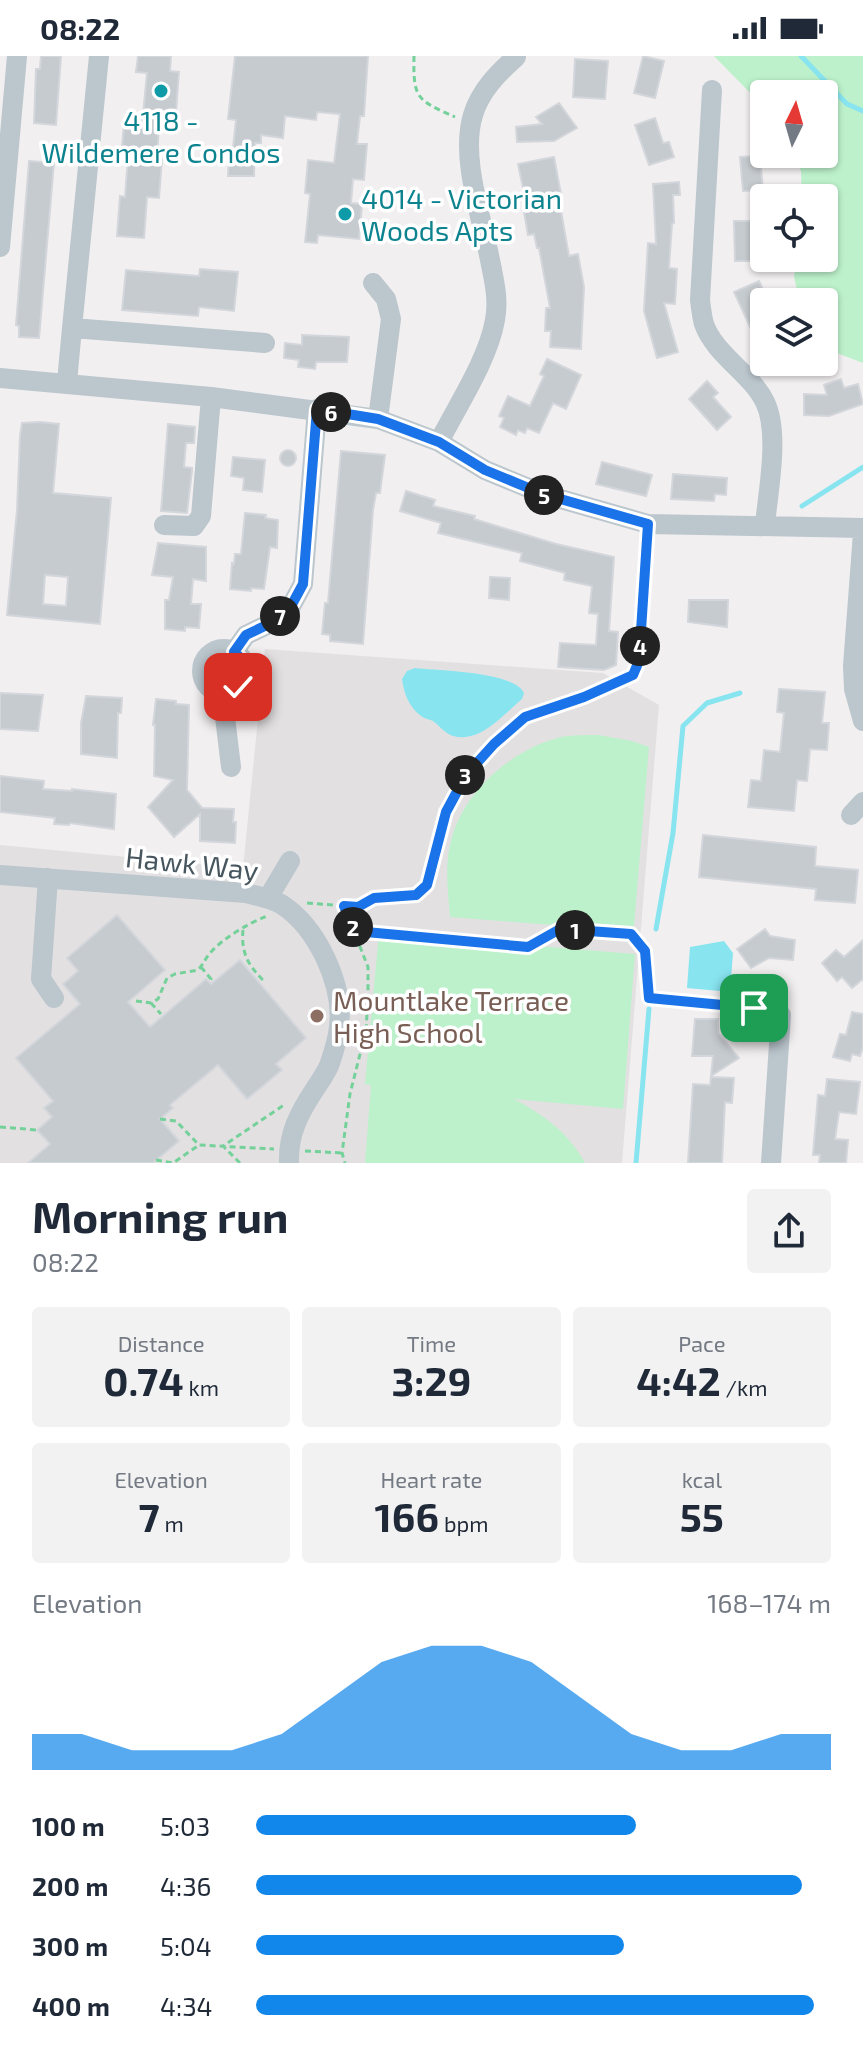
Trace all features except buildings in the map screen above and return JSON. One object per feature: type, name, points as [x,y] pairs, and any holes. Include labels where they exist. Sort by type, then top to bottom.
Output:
[{"type":"street","points":[[0,247],[17,56]]},
{"type":"street","points":[[67,382],[99,56]]},
{"type":"street","points":[[439,442],[482,358],[495,322],[497,298],[469,144],[473,115],[485,90],[516,57]]},
{"type":"street","points":[[712,90],[700,300],[705,326],[715,342],[749,379],[765,403],[772,428],[765,525]]},
{"type":"street","points":[[373,283],[386,299],[391,319],[378,419]]},
{"type":"street","points":[[72,328],[265,343]]},
{"type":"street","points":[[0,378],[211,397],[378,419],[439,442],[485,470],[543,494],[648,524],[863,530],[853,666],[854,689],[863,721]]},
{"type":"street","points":[[164,525],[194,526],[201,516],[211,397]]},
{"type":"street","points":[[234,652],[246,635],[271,623],[290,608],[303,584],[317,409]]},
{"type":"street","points":[[221,649],[234,652],[244,662],[245,675],[238,687],[222,692],[207,685],[202,673],[205,660],[221,649]]},
{"type":"street","points":[[222,692],[231,767]]},
{"type":"street","points":[[275,902],[290,861]]},
{"type":"street","name":"Hawk Way","points":[[0,875],[246,893],[275,902],[314,937],[337,989],[339,1026],[329,1066],[292,1130],[289,1157]]},
{"type":"street","points":[[48,878],[41,979],[54,998]]},
{"type":"street","points":[[771,1163],[781,1015]]},
{"type":"path","points":[[414,56],[413,84],[416,94],[423,103],[458,119]]},
{"type":"path","points":[[136,1001],[151,1003],[158,999],[167,978],[198,970],[210,953],[251,923],[268,916],[275,902],[358,907],[374,898],[416,895],[427,885],[452,799],[466,775],[494,744],[525,717],[598,692],[633,675],[639,661],[648,524]]},
{"type":"path","points":[[344,906],[368,967],[366,1030],[350,1094],[342,1153],[345,1163]]},
{"type":"path","points":[[355,931],[528,947],[560,929],[631,934],[645,951],[649,998],[754,1008]]},
{"type":"path","points":[[243,930],[246,960],[262,979],[259,981]]},
{"type":"path","points":[[201,967],[211,979],[208,981]]},
{"type":"path","points":[[151,1003],[161,1014]]},
{"type":"path","points":[[223,1146],[284,1105]]},
{"type":"path","points":[[160,1119],[176,1121],[199,1145]]},
{"type":"path","points":[[0,1127],[37,1130]]},
{"type":"path","points":[[156,1160],[173,1163],[199,1145],[289,1157],[342,1153]]},
{"type":"path","points":[[223,1146],[240,1163]]},
{"type":"shaded area","name":"Mountlake Terrace High School","points":[[265,649],[603,673],[659,705],[622,1163],[0,1163],[0,845],[243,868]]},
{"type":"green space","points":[[714,56],[863,56],[863,363],[838,353],[838,288],[797,288],[794,277],[795,272],[838,272],[838,184],[801,184],[800,168],[838,168],[838,80],[750,80],[750,93]]},
{"type":"green space","points":[[598,735],[649,747],[634,926],[629,931],[450,917],[447,877],[452,837],[459,819],[480,787],[509,761],[543,743],[566,736]]},
{"type":"green space","points":[[379,933],[635,954],[623,1109],[514,1099],[554,1125],[571,1142],[585,1163],[365,1163],[371,1085],[365,1084]]},
{"type":"water","points":[[415,668],[491,676],[506,680],[524,693],[522,699],[482,732],[473,736],[453,736],[421,716],[410,704],[402,679],[407,671]]},
{"type":"water","points":[[724,941],[733,953],[730,992],[687,988],[690,947]]},
{"type":"waterway","points":[[801,56],[847,104],[863,111]]},
{"type":"waterway","points":[[802,506],[863,467]]},
{"type":"waterway","points":[[656,929],[673,833],[683,726],[707,703],[740,693]]},
{"type":"waterway","points":[[636,1163],[649,1009]]},
{"type":"place","name":"4118 - Wildemere Condos","points":[[161,91]]},
{"type":"place","name":"4014 - Victorian Woods Apts","points":[[345,214]]},
{"type":"place","name":"Mountlake Terrace High School","points":[[317,1016]]},
{"type":"route","points":[[238,687],[246,668],[234,652],[246,635],[271,623],[290,608],[303,584],[317,409],[378,419],[439,442],[485,470],[543,494],[648,524],[639,661],[633,675],[584,697],[525,717],[494,744],[466,775],[446,812],[427,885],[416,895],[374,898],[358,907],[344,906],[355,931],[528,947],[560,929],[631,934],[645,951],[649,998],[754,1008]]}]
